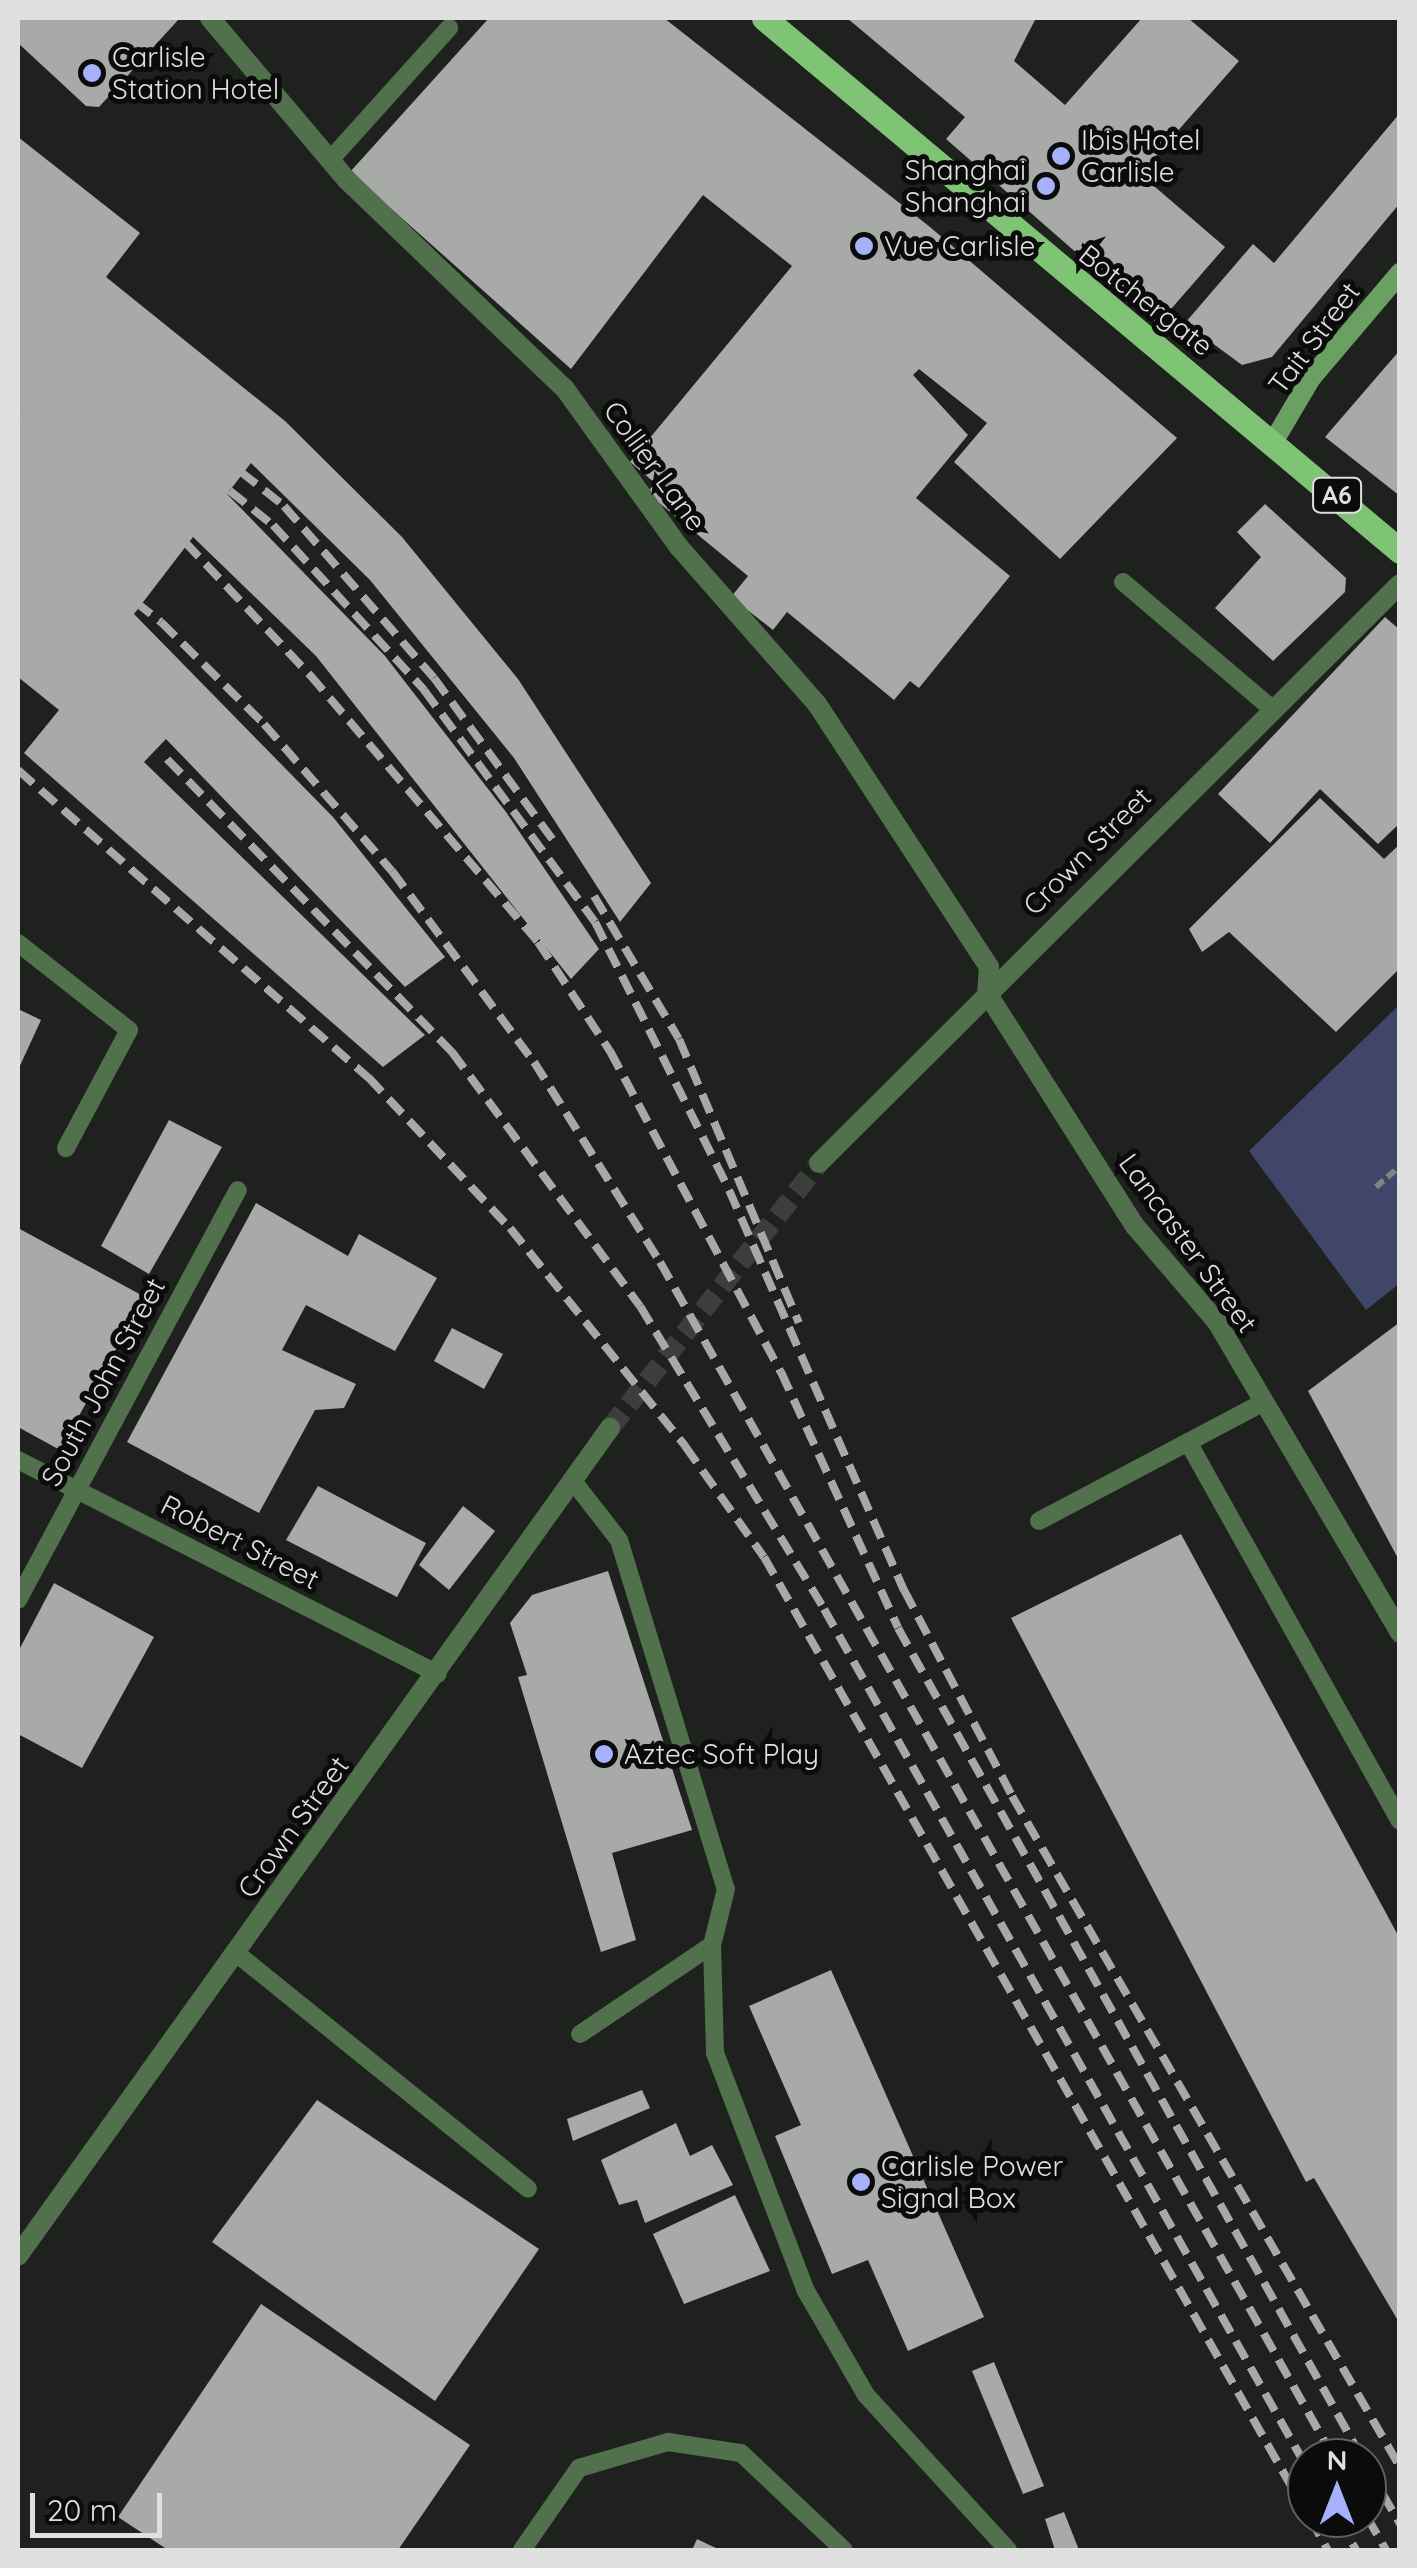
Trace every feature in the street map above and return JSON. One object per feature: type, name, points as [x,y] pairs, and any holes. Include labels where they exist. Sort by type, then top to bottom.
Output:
[{"type":"main road","name":"Botchergate","points":[[764,18],[996,219],[1275,439],[1400,551]]},
{"type":"street","name":"Collier Lane","points":[[210,18],[330,160],[552,375],[678,547],[818,704],[989,967],[987,994]]},
{"type":"street","name":"Tait Street","points":[[1275,439],[1310,378],[1400,273]]},
{"type":"street","name":"Crown Street","points":[[820,1163],[1270,707],[1400,584]]},
{"type":"street","name":"Lancaster Street","points":[[987,994],[1135,1226],[1218,1322],[1400,1633]]},
{"type":"street","name":"Crown Street","points":[[18,2256],[438,1674],[610,1428]]},
{"type":"lane","points":[[330,160],[449,28]]},
{"type":"lane","points":[[1123,582],[1270,707]]},
{"type":"lane","points":[[18,943],[129,1030],[66,1148]]},
{"type":"lane","name":"South John Street","points":[[18,1600],[238,1190]]},
{"type":"lane","points":[[1039,1521],[1264,1402]]},
{"type":"lane","points":[[1188,1442],[1400,1821]]},
{"type":"lane","name":"Robert Street","points":[[18,1460],[438,1674]]},
{"type":"lane","points":[[573,1481],[619,1540],[720,1871],[723,1915],[712,1944],[714,2053],[806,2291],[866,2396],[1008,2550]]},
{"type":"lane","points":[[580,2034],[712,1944]]},
{"type":"lane","points":[[236,1953],[528,2189]]},
{"type":"lane","points":[[522,2550],[580,2468],[668,2442],[741,2453],[844,2550]]},
{"type":"path","points":[[1376,1187],[1400,1166]]},
{"type":"shaded area","points":[[1399,1005],[1399,1284],[1366,1310],[1249,1151]]},
{"type":"building","name":"Carlisle Station Hotel","points":[[18,18],[178,20],[99,107],[86,106],[18,43]]},
{"type":"building","points":[[489,18],[664,18],[930,227],[1177,438],[1060,559],[954,462],[987,423],[919,369],[913,375],[968,435],[916,498],[1010,576],[919,688],[910,681],[894,700],[787,612],[773,630],[731,597],[748,576],[647,493],[655,483],[630,462],[792,266],[703,195],[571,369],[350,172]]},
{"type":"building","name":"Ibis Hotel Carlisle","points":[[847,18],[1036,18],[1014,61],[1065,105],[1142,18],[1188,18],[1239,61],[1140,174],[1225,247],[1158,324],[946,139],[965,117]]},
{"type":"building","points":[[1400,113],[1400,203],[1272,357],[1242,365],[1185,323],[1253,244],[1274,263]]},
{"type":"building","points":[[18,137],[140,233],[106,277],[285,421],[402,537],[518,679],[651,883],[620,922],[514,758],[370,580],[251,463],[227,494],[385,656],[506,812],[599,949],[571,979],[316,656],[193,537],[134,614],[333,817],[445,957],[405,987],[166,739],[144,762],[425,1035],[383,1067],[24,753],[59,710],[18,677]]},
{"type":"building","points":[[1400,350],[1400,496],[1325,437]]},
{"type":"building","points":[[1265,504],[1346,578],[1345,592],[1273,661],[1215,608],[1261,557],[1237,532]]},
{"type":"building","points":[[1385,617],[1400,630],[1400,823],[1378,844],[1320,789],[1270,843],[1218,794]]},
{"type":"building","points":[[1320,798],[1384,859],[1400,844],[1400,968],[1336,1032],[1229,932],[1202,952],[1189,929]]},
{"type":"building","points":[[18,1009],[41,1020],[18,1070]]},
{"type":"building","points":[[169,1120],[222,1147],[149,1274],[101,1246]]},
{"type":"building","points":[[256,1203],[348,1256],[359,1234],[437,1278],[395,1351],[306,1305],[282,1350],[356,1384],[344,1408],[315,1410],[259,1513],[127,1442]]},
{"type":"building","points":[[18,1228],[145,1297],[60,1450],[18,1427]]},
{"type":"building","points":[[1400,1322],[1400,1562],[1308,1391]]},
{"type":"building","points":[[452,1328],[503,1354],[484,1389],[434,1361]]},
{"type":"building","points":[[318,1486],[426,1543],[397,1597],[286,1540]]},
{"type":"building","points":[[463,1506],[495,1531],[449,1590],[419,1565]]},
{"type":"building","points":[[1181,1534],[1400,1939],[1400,2324],[1314,2178],[1306,2182],[1011,1618]]},
{"type":"building","name":"Aztec Soft Play","points":[[608,1571],[692,1830],[612,1853],[636,1940],[601,1952],[518,1677],[527,1675],[510,1623],[532,1595]]},
{"type":"building","points":[[54,1583],[154,1637],[82,1768],[18,1734],[18,1652]]},
{"type":"building","points":[[831,1970],[984,2317],[908,2351],[868,2260],[832,2274],[775,2136],[801,2125],[749,2006]]},
{"type":"building","points":[[642,2090],[650,2108],[573,2141],[567,2119]]},
{"type":"building","points":[[317,2100],[539,2249],[435,2401],[212,2242]]},
{"type":"building","points":[[676,2123],[690,2156],[712,2145],[733,2185],[645,2223],[637,2200],[619,2205],[601,2160]]},
{"type":"building","points":[[735,2195],[770,2271],[684,2304],[653,2234]]},
{"type":"building","points":[[261,2304],[470,2445],[398,2550],[168,2550],[118,2517]]},
{"type":"building","points":[[994,2362],[1044,2486],[1023,2494],[972,2371]]},
{"type":"building","points":[[1064,2512],[1079,2550],[1055,2550],[1045,2519]]},
{"type":"building","points":[[697,2539],[720,2550],[692,2550]]},
{"type":"tunnel","points":[[610,1428],[819,1163]]},
{"type":"railway","points":[[28,305],[284,506],[434,678],[556,844]]},
{"type":"railway","points":[[18,323],[273,525],[424,690],[595,922],[729,1190],[904,1590],[1012,1796],[1400,2467]]},
{"type":"railway","points":[[18,410],[185,542],[310,675],[538,942],[610,1051],[781,1372],[898,1628],[1351,2438]]},
{"type":"railway","points":[[18,508],[161,622],[264,724],[392,871],[534,1062],[660,1262],[1323,2438]]},
{"type":"railway","points":[[167,759],[452,1052],[640,1306],[824,1609],[1290,2438]]},
{"type":"railway","points":[[18,770],[368,1077],[510,1228],[685,1446],[764,1557],[1287,2479]]},
{"type":"railway","points":[[594,896],[679,1039],[799,1323]]},
{"type":"railway","points":[[1387,2502],[1400,2524]]},
{"type":"railway","points":[[1321,2538],[1328,2550]]},
{"type":"railway","points":[[1349,2538],[1356,2550]]},
{"type":"railway","points":[[1379,2538],[1386,2550]]},
{"type":"place","name":"Carlisle Station Hotel","points":[[92,73]]},
{"type":"place","name":"Ibis Hotel Carlisle","points":[[1061,156]]},
{"type":"place","name":"Shanghai Shanghai","points":[[1046,186]]},
{"type":"place","name":"Vue Carlisle","points":[[864,246]]},
{"type":"place","name":"Aztec Soft Play","points":[[604,1754]]},
{"type":"place","name":"Carlisle Power Signal Box","points":[[861,2182]]}]
